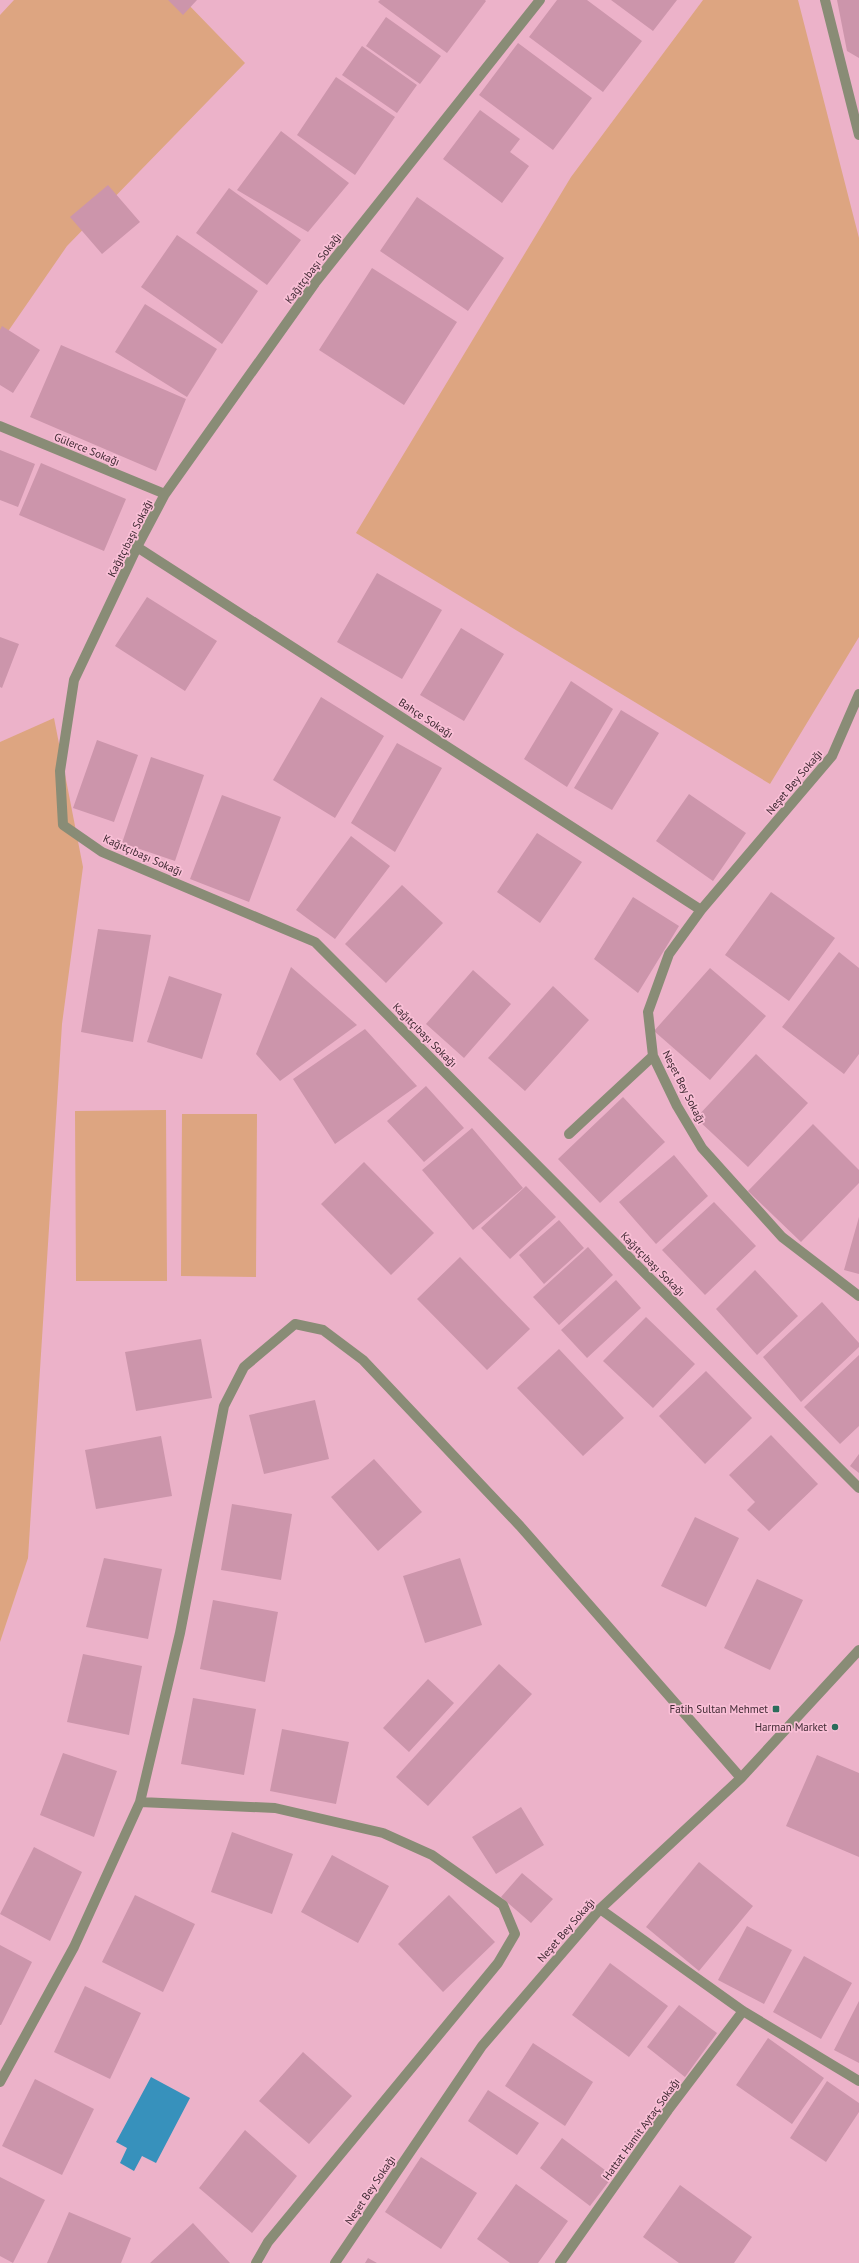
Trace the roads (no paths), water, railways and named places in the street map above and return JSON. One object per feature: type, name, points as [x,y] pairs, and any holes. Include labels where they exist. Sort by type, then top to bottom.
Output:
[{"type":"street","name":"Kağıtçıbaşı Sokağı","points":[[540,0],[315,282],[165,494],[137,547],[74,680],[60,771],[63,825],[102,852],[315,942],[859,1488]]},
{"type":"street","points":[[825,0],[859,135]]},
{"type":"street","name":"Gülerce Sokağı","points":[[0,426],[165,494]]},
{"type":"street","name":"Bahçe Sokağı","points":[[137,547],[701,910]]},
{"type":"street","name":"Neşet Bey Sokağı","points":[[859,694],[832,756],[701,910],[669,954],[648,1012],[653,1056],[678,1106],[702,1148],[782,1238],[859,1296]]},
{"type":"street","points":[[569,1134],[653,1056]]},
{"type":"street","points":[[0,2082],[74,1947],[140,1802],[180,1633],[224,1406],[244,1367],[295,1324],[323,1330],[363,1360],[520,1526],[741,1778]]},
{"type":"street","name":"Neşet Bey Sokağı","points":[[335,2263],[482,2046],[600,1909],[741,1778],[859,1650]]},
{"type":"street","points":[[140,1802],[274,1808],[383,1833],[432,1855],[503,1905],[515,1934],[498,1963],[268,2242],[256,2263]]},
{"type":"street","points":[[600,1909],[743,2011],[859,2081]]},
{"type":"street","name":"Hattat Hamit Aytaç Sokağı","points":[[560,2263],[668,2110],[743,2011]]},
{"type":"water","points":[[151,2077],[190,2098],[156,2163],[142,2156],[134,2171],[120,2163],[127,2148],[116,2142]]},
{"type":"place","name":"Fatih Sultan Mehmet","points":[[776,1709]]},
{"type":"place","name":"Harman Market","points":[[835,1727]]}]
